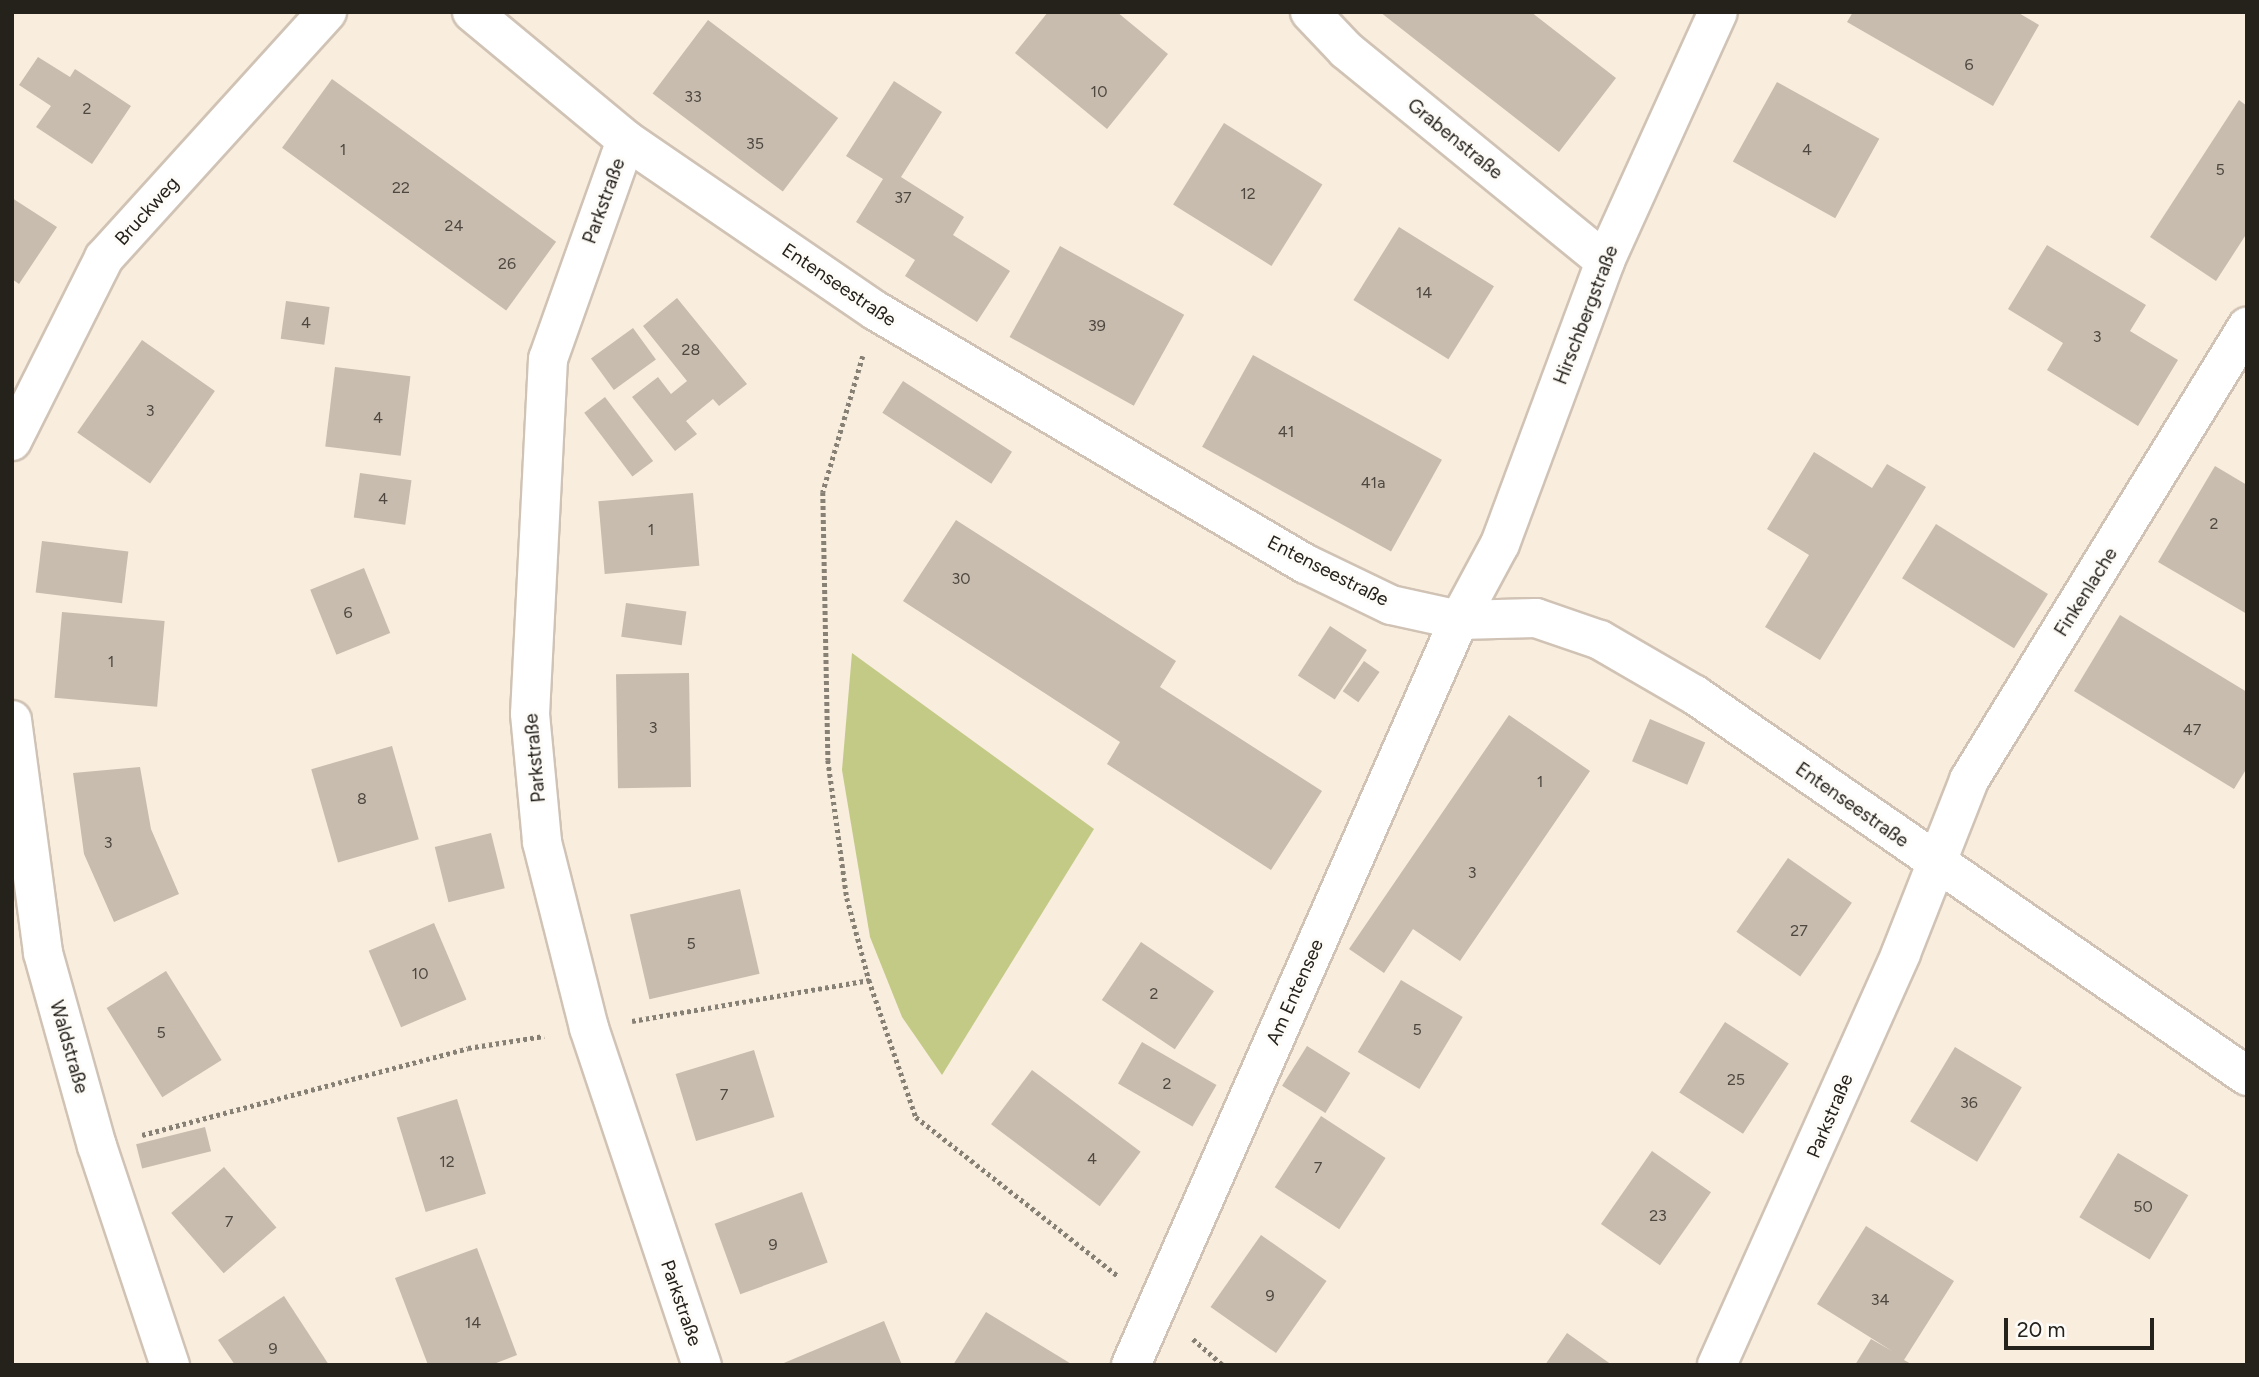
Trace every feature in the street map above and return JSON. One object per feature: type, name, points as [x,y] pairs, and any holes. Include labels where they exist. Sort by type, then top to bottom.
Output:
[{"type":"street","name":"Bruckweg","points":[[12,441],[104,258],[327,12]]},
{"type":"street","name":"Entenseestraße","points":[[472,12],[626,140],[876,311],[1306,564],[1391,604],[1459,620],[1536,618],[1600,640],[1695,695],[1934,863],[2247,1076]]},
{"type":"street","name":"Grabenstraße","points":[[1310,12],[1346,50],[1605,261]]},
{"type":"street","name":"Hirschbergstraße","points":[[1459,620],[1500,544],[1605,261],[1718,12]]},
{"type":"street","name":"Parkstraße","points":[[626,140],[548,359],[530,714],[542,842],[589,1028],[702,1365]]},
{"type":"street","name":"Finkenlache","points":[[1934,863],[1969,780],[2247,327]]},
{"type":"street","name":"Am Entensee","points":[[1131,1365],[1459,620]]},
{"type":"street","name":"Waldstraße","points":[[12,720],[43,953],[97,1146],[170,1365]]},
{"type":"street","name":"Parkstraße","points":[[1717,1365],[1901,953],[1934,863]]},
{"type":"path","points":[[876,311],[824,492],[828,760],[847,898],[869,980],[916,1117],[1157,1307]]},
{"type":"path","points":[[97,1146],[468,1048],[869,980]]},
{"type":"green space","points":[[852,653],[1094,829],[942,1075],[902,1017],[870,937],[842,770]]},
{"type":"building","points":[[1048,12],[1117,12],[1168,54],[1107,129],[1015,53]]},
{"type":"building","points":[[1380,12],[1531,12],[1616,78],[1559,152]]},
{"type":"building","points":[[1853,12],[2017,12],[2039,25],[1993,106],[1847,22]]},
{"type":"building","points":[[708,20],[838,118],[783,192],[653,93]]},
{"type":"building","points":[[38,57],[70,77],[75,69],[131,106],[92,164],[36,127],[51,106],[19,85]]},
{"type":"building","points":[[332,79],[556,242],[506,311],[282,148]]},
{"type":"building","points":[[894,81],[942,112],[901,177],[964,217],[953,235],[1010,271],[977,322],[905,276],[915,260],[856,222],[883,179],[846,156]]},
{"type":"building","points":[[1777,82],[1879,139],[1835,218],[1733,162]]},
{"type":"building","points":[[2239,100],[2247,106],[2247,233],[2216,281],[2150,237]]},
{"type":"building","points":[[1224,123],[1322,184],[1272,266],[1173,204]]},
{"type":"building","points":[[12,198],[57,227],[19,284],[12,279]]},
{"type":"building","points":[[1399,227],[1494,286],[1448,359],[1353,300]]},
{"type":"building","points":[[2047,245],[2146,305],[2130,331],[2178,360],[2138,426],[2047,370],[2063,343],[2008,309]]},
{"type":"building","points":[[1060,246],[1184,315],[1134,406],[1010,337]]},
{"type":"building","points":[[677,298],[747,384],[719,406],[713,399],[686,421],[697,434],[675,451],[632,397],[658,377],[671,394],[687,381],[643,326]]},
{"type":"building","points":[[286,301],[330,307],[324,345],[281,339]]},
{"type":"building","points":[[633,328],[656,360],[614,390],[591,359]]},
{"type":"building","points":[[142,340],[215,391],[150,484],[77,433]]},
{"type":"building","points":[[1253,355],[1442,460],[1391,552],[1202,447]]},
{"type":"building","points":[[335,367],[410,376],[401,456],[325,446]]},
{"type":"building","points":[[903,381],[1012,452],[991,484],[882,413]]},
{"type":"building","points":[[605,397],[653,461],[632,477],[584,413]]},
{"type":"building","points":[[1814,452],[1872,488],[1887,464],[1926,487],[1820,660],[1765,627],[1809,555],[1767,529]]},
{"type":"building","points":[[2215,466],[2247,485],[2247,614],[2158,562]]},
{"type":"building","points":[[360,473],[411,480],[405,525],[354,518]]},
{"type":"building","points":[[693,493],[699,566],[605,574],[598,501]]},
{"type":"building","points":[[956,520],[1176,661],[1160,687],[1322,791],[1271,870],[1107,764],[1120,742],[903,601]]},
{"type":"building","points":[[1936,524],[2048,594],[2014,648],[1902,578]]},
{"type":"building","points":[[42,541],[128,552],[122,603],[36,593]]},
{"type":"building","points":[[364,568],[390,633],[336,655],[310,590]]},
{"type":"building","points":[[626,603],[686,611],[682,645],[621,637]]},
{"type":"building","points":[[62,612],[165,621],[157,707],[55,698]]},
{"type":"building","points":[[2120,615],[2247,692],[2247,768],[2234,789],[2074,691]]},
{"type":"building","points":[[1330,626],[1367,650],[1335,699],[1298,675]]},
{"type":"building","points":[[1364,661],[1380,672],[1358,702],[1343,691]]},
{"type":"building","points":[[689,673],[691,787],[618,788],[616,674]]},
{"type":"building","points":[[1509,715],[1590,771],[1460,961],[1413,929],[1384,973],[1349,949]]},
{"type":"building","points":[[1650,719],[1705,742],[1687,785],[1632,761]]},
{"type":"building","points":[[392,746],[419,839],[338,862],[311,769]]},
{"type":"building","points":[[140,767],[151,829],[179,894],[114,922],[84,854],[73,773]]},
{"type":"building","points":[[491,833],[505,888],[449,902],[435,847]]},
{"type":"building","points":[[1788,858],[1852,903],[1800,976],[1736,932]]},
{"type":"building","points":[[740,889],[760,974],[649,999],[630,914]]},
{"type":"building","points":[[434,923],[466,999],[401,1027],[369,951]]},
{"type":"building","points":[[1141,942],[1214,991],[1175,1049],[1102,1000]]},
{"type":"building","points":[[166,971],[222,1060],[162,1097],[107,1008]]},
{"type":"building","points":[[1401,980],[1463,1017],[1419,1089],[1358,1052]]},
{"type":"building","points":[[1725,1022],[1789,1063],[1743,1134],[1679,1092]]},
{"type":"building","points":[[1142,1042],[1216,1085],[1192,1127],[1118,1084]]},
{"type":"building","points":[[1307,1046],[1350,1073],[1325,1113],[1282,1086]]},
{"type":"building","points":[[1955,1047],[2022,1087],[1977,1162],[1910,1122]]},
{"type":"building","points":[[754,1050],[774,1117],[696,1141],[676,1074]]},
{"type":"building","points":[[1032,1070],[1141,1152],[1100,1206],[991,1124]]},
{"type":"building","points":[[457,1099],[486,1194],[426,1212],[397,1117]]},
{"type":"building","points":[[1321,1116],[1386,1158],[1339,1229],[1275,1187]]},
{"type":"building","points":[[205,1127],[211,1151],[142,1168],[136,1144]]},
{"type":"building","points":[[1652,1151],[1711,1192],[1660,1265],[1601,1224]]},
{"type":"building","points":[[2118,1153],[2188,1195],[2150,1260],[2079,1217]]},
{"type":"building","points":[[224,1167],[276,1227],[224,1273],[171,1213]]},
{"type":"building","points":[[802,1192],[828,1262],[740,1294],[715,1224]]},
{"type":"building","points":[[1866,1226],[1954,1281],[1904,1360],[1913,1365],[1855,1365],[1871,1339],[1892,1351],[1817,1304]]},
{"type":"building","points":[[1261,1235],[1327,1281],[1276,1353],[1211,1307]]},
{"type":"building","points":[[477,1248],[517,1355],[491,1365],[428,1365],[395,1278]]},
{"type":"building","points":[[284,1296],[329,1365],[235,1365],[218,1340]]},
{"type":"building","points":[[986,1312],[1073,1365],[953,1365]]},
{"type":"building","points":[[884,1321],[902,1365],[779,1365]]},
{"type":"building","points":[[1567,1333],[1612,1365],[1545,1365]]}]
